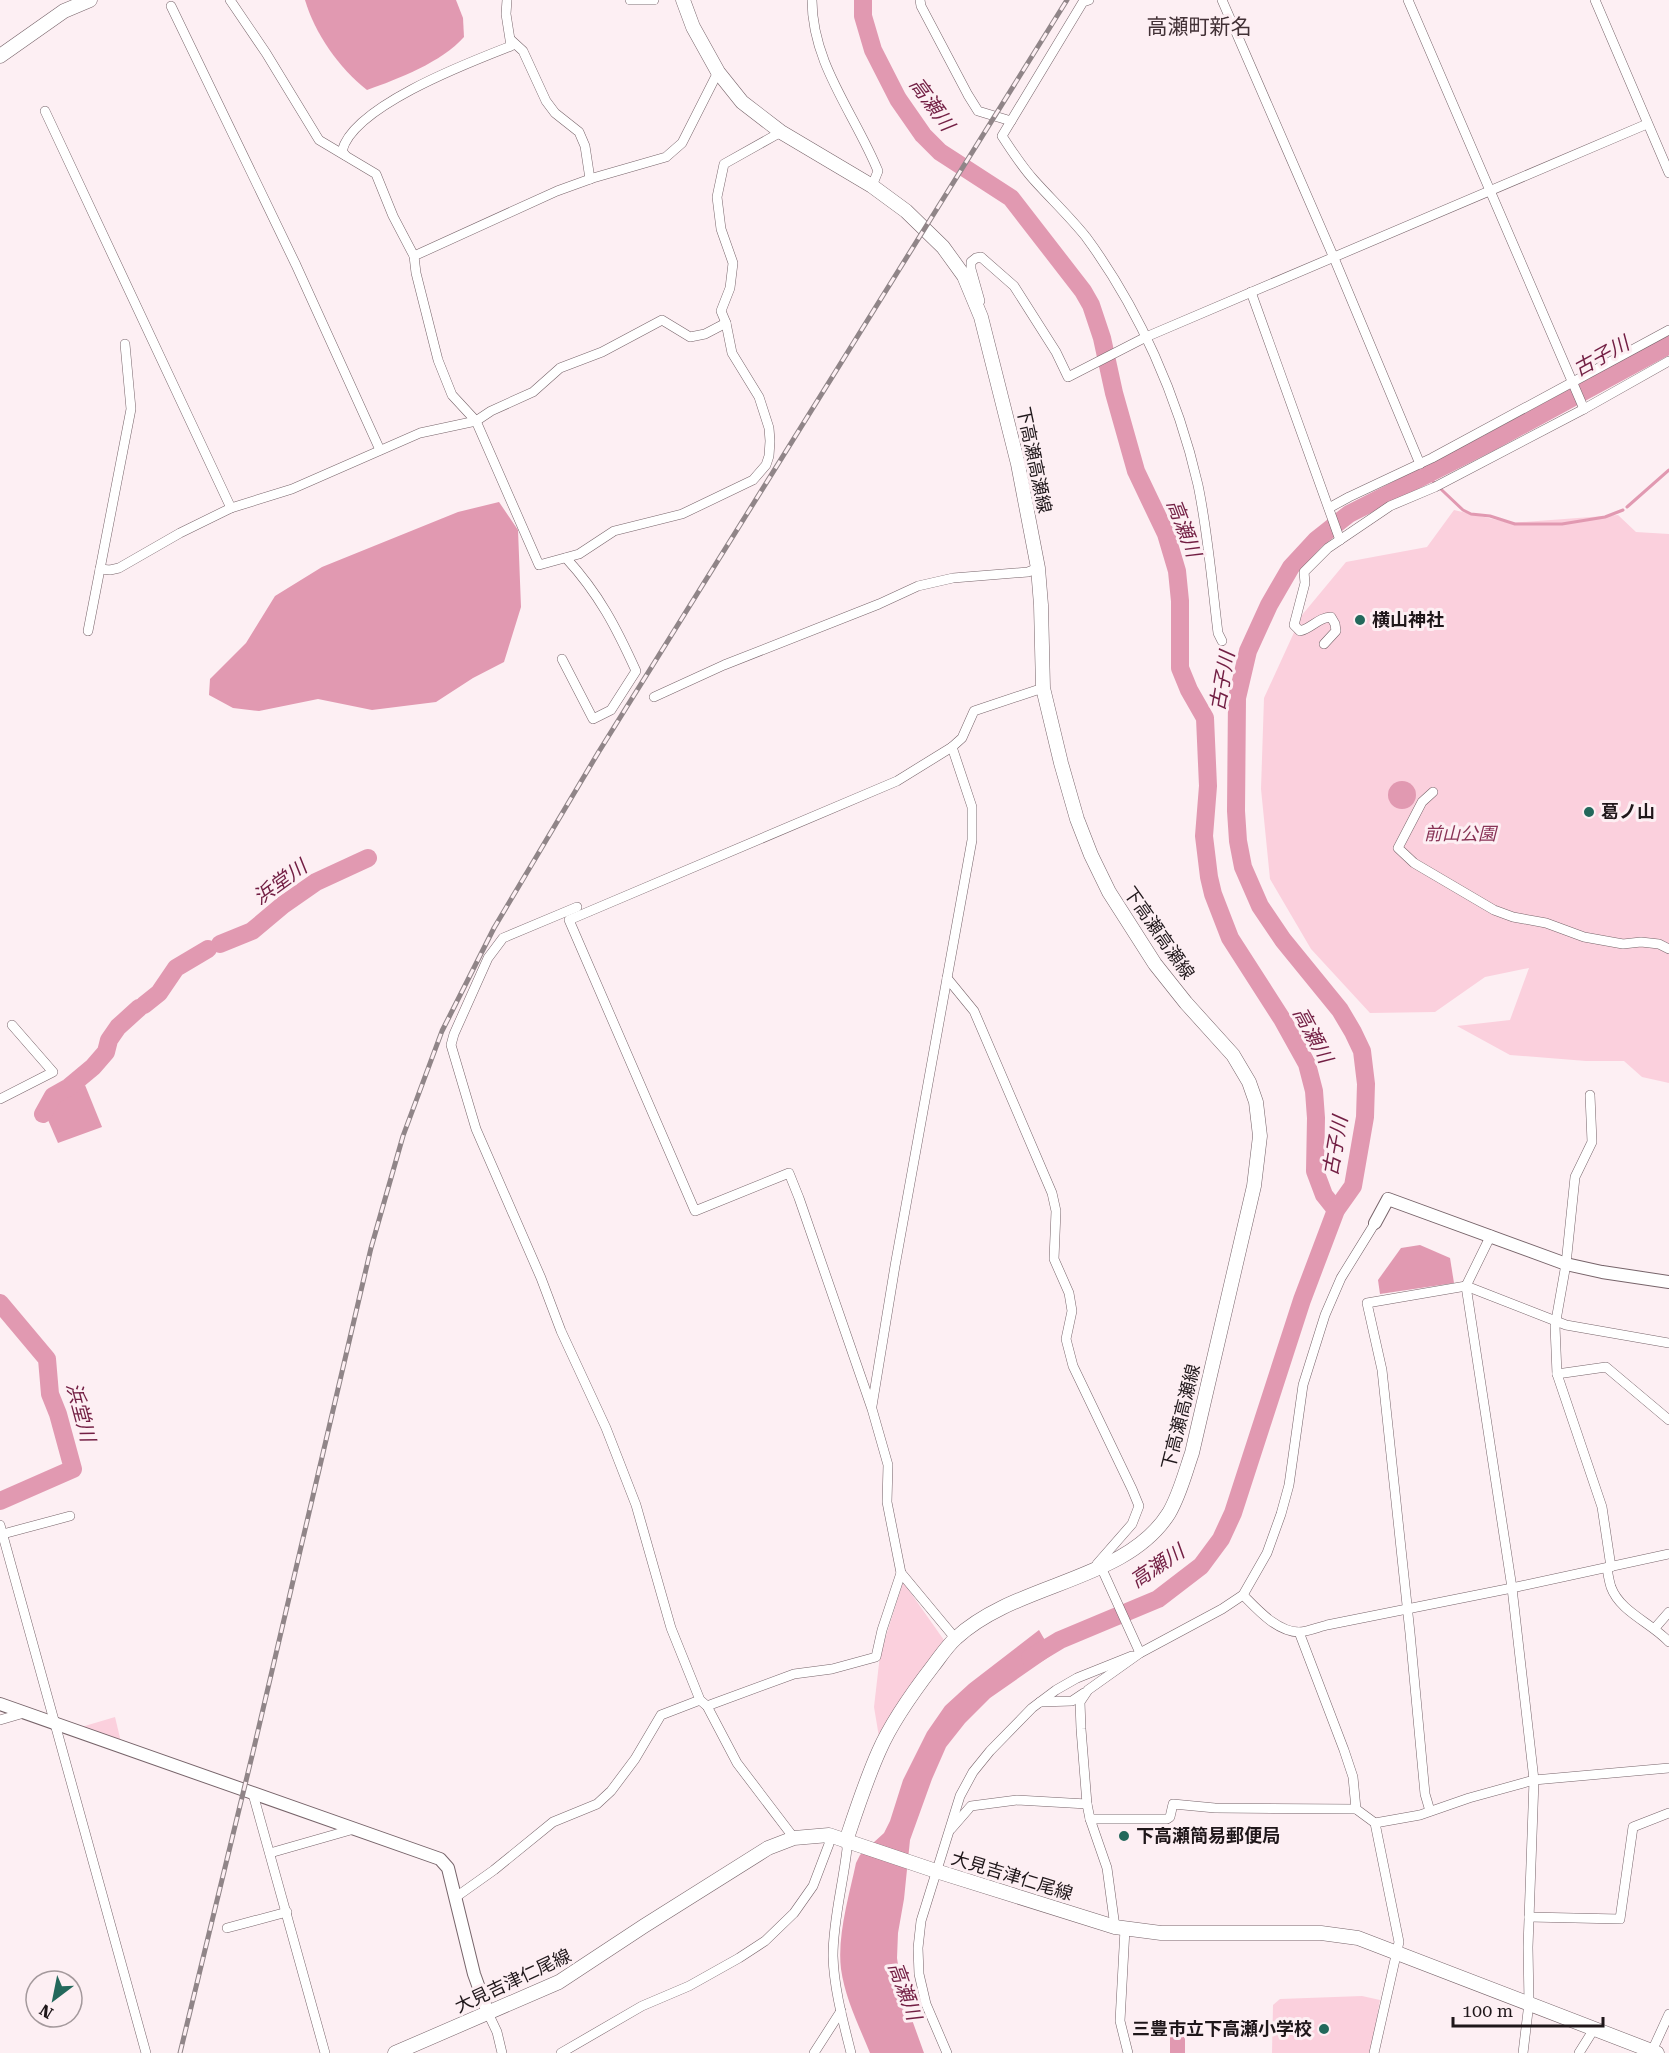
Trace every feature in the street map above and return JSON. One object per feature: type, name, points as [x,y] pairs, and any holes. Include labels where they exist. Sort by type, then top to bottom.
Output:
[{"type":"main road","points":[[0,56],[64,10],[90,0]]},
{"type":"main road","name":"下高瀬高瀬線","points":[[683,0],[693,27],[718,72],[742,102],[781,132],[872,186],[906,211],[943,247],[964,276],[981,317],[1018,464],[1038,568],[1042,688],[1077,819],[1109,892],[1155,964],[1186,1003],[1233,1055],[1249,1082],[1256,1102],[1260,1136],[1254,1186],[1192,1453],[1178,1496],[1168,1515],[1154,1531],[1125,1556],[1026,1595],[995,1610],[955,1638],[897,1718],[880,1749],[846,1841]]},
{"type":"main road","name":"大見吉津仁尾線","points":[[395,2053],[559,1982],[768,1848],[794,1838],[829,1835],[1120,1928],[1161,1933],[1321,1933],[1358,1938],[1654,2052]]},
{"type":"street","points":[[230,0],[266,53],[319,140],[376,174],[393,216],[414,256],[416,273],[438,360],[452,395],[476,421],[539,565],[579,554],[614,531],[682,514],[753,480],[766,465],[770,448],[769,428],[759,397],[732,353],[721,311],[730,288],[733,263],[721,229],[717,197],[724,164],[781,132]]},
{"type":"street","points":[[345,155],[342,151],[344,143],[352,133],[373,113],[388,103],[461,66],[511,46],[506,14],[507,0]]},
{"type":"street","points":[[630,0],[654,0]]},
{"type":"street","points":[[812,0],[816,37],[824,61],[838,94],[869,149],[878,171],[872,186]]},
{"type":"street","points":[[920,0],[940,45],[978,111],[1011,121]]},
{"type":"street","points":[[1089,0],[1083,2],[1002,136],[1033,179],[1086,238],[1115,282],[1159,365],[1179,420],[1198,486],[1218,633],[1222,640]]},
{"type":"street","points":[[1222,0],[1420,464]]},
{"type":"street","points":[[1408,0],[1584,409]]},
{"type":"street","points":[[1595,0],[1669,173]]},
{"type":"street","points":[[171,6],[296,265],[381,450]]},
{"type":"street","points":[[511,40],[523,51],[541,91],[555,113],[579,132],[585,146],[590,179]]},
{"type":"street","points":[[414,256],[557,191],[666,157],[682,143],[718,72]]},
{"type":"street","points":[[45,111],[231,508]]},
{"type":"street","points":[[981,317],[980,298],[971,262],[981,257],[1014,286],[1056,352],[1068,377],[1143,338],[1647,124]]},
{"type":"street","points":[[1251,292],[1340,540]]},
{"type":"street","points":[[100,569],[119,568],[154,550],[180,533],[231,508],[292,489],[420,433],[476,421],[491,411],[533,392],[560,368],[602,352],[662,320],[690,337],[705,334],[726,323]]},
{"type":"street","points":[[1330,510],[1349,497],[1420,464],[1669,330]]},
{"type":"street","points":[[88,631],[131,409],[125,344]]},
{"type":"street","points":[[1324,644],[1336,631],[1331,616],[1324,617],[1300,632],[1294,625],[1305,583],[1304,572],[1328,548],[1390,506],[1437,486],[1584,409],[1669,361]]},
{"type":"street","points":[[562,659],[593,719],[611,710],[636,671],[611,618],[587,581],[566,558]]},
{"type":"street","points":[[654,698],[724,665],[879,604],[918,586],[953,578],[1028,572],[1038,568]]},
{"type":"street","points":[[955,1638],[901,1573],[887,1502],[888,1465],[872,1409],[789,1173],[695,1211],[569,920],[897,781],[952,747],[962,738],[974,711],[1042,688]]},
{"type":"street","points":[[872,1409],[895,1266],[972,840],[972,807],[952,747]]},
{"type":"street","points":[[1433,792],[1422,802],[1398,848],[1414,863],[1494,910],[1513,917],[1546,923],[1584,937],[1623,944],[1641,942],[1659,944],[1669,949]]},
{"type":"street","points":[[578,907],[503,938],[488,958],[451,1045],[476,1129],[541,1278],[561,1330],[606,1428],[636,1505],[671,1629],[704,1703],[737,1764],[794,1838]]},
{"type":"street","points":[[947,978],[974,1011],[1052,1193],[1056,1211],[1054,1259],[1069,1293],[1072,1311],[1066,1339],[1073,1366],[1139,1506],[1132,1524],[1097,1564],[1101,1567],[1140,1653]]},
{"type":"street","points":[[0,1099],[52,1072],[12,1024]]},
{"type":"street","points":[[1590,1095],[1592,1142],[1575,1177],[1566,1264],[1556,1321],[1557,1374],[1602,1507],[1611,1587],[1619,1601],[1655,1628],[1669,1642]]},
{"type":"street","points":[[946,2053],[926,2004],[919,1974],[918,1948],[921,1921],[960,1796],[973,1772],[990,1751],[1040,1702],[1077,1678],[1140,1653],[1222,1609],[1243,1595],[1268,1553],[1281,1514],[1289,1485],[1303,1384],[1324,1315],[1341,1278],[1388,1199],[1566,1264],[1669,1282]]},
{"type":"street","points":[[1491,1235],[1466,1286],[1512,1588],[1534,1780],[1529,1917],[1529,2003],[1523,2053]]},
{"type":"street","points":[[1430,1811],[1425,1794],[1382,1370],[1367,1303],[1466,1286],[1566,1325],[1669,1343]]},
{"type":"street","points":[[1557,1374],[1606,1367],[1669,1420]]},
{"type":"street","points":[[70,1516],[1,1530],[146,2053]]},
{"type":"street","points":[[1243,1595],[1269,1619],[1285,1628],[1299,1632],[1669,1554]]},
{"type":"street","points":[[456,1897],[494,1870],[553,1822],[597,1804],[611,1791],[635,1759],[661,1715],[794,1674],[832,1669],[876,1656],[901,1573]]},
{"type":"street","points":[[1655,1628],[1669,1612]]},
{"type":"street","points":[[1299,1632],[1353,1777],[1356,1809]]},
{"type":"street","points":[[1040,1702],[1072,1701],[1140,1653]]},
{"type":"street","points":[[1088,1690],[1080,1702],[1088,1804],[1090,1819],[1107,1868],[1120,1928],[1120,2020],[1128,2053]]},
{"type":"street","points":[[0,1704],[440,1859],[448,1868],[474,1974],[497,2032],[502,2053]]},
{"type":"street","points":[[0,1720],[24,1713]]},
{"type":"street","points":[[1375,1823],[1430,1811],[1534,1780],[1669,1768]]},
{"type":"street","points":[[253,1794],[325,2053]]},
{"type":"street","points":[[947,1834],[971,1806],[1017,1800],[1088,1804]]},
{"type":"street","points":[[1090,1819],[1167,1819],[1170,1817],[1173,1804],[1215,1808],[1356,1809],[1375,1823],[1399,1942],[1374,2053]]},
{"type":"street","points":[[1529,1917],[1620,1919],[1633,1827],[1669,1813]]},
{"type":"street","points":[[270,1853],[355,1829]]},
{"type":"street","points":[[561,2053],[642,2006],[689,1986],[765,1941],[795,1913],[813,1886],[829,1844],[829,1835]]},
{"type":"street","points":[[846,1841],[846,1858],[834,1931],[833,1957],[840,2012],[850,2053]]},
{"type":"street","points":[[227,1928],[287,1912]]},
{"type":"street","points":[[814,2053],[840,2012]]},
{"type":"street","points":[[1654,2052],[1669,2014]]},
{"type":"street","points":[[1579,2053],[1594,2029]]},
{"type":"green space","name":"前山公園","points":[[1454,510],[1510,523],[1618,515],[1636,532],[1669,534],[1669,1083],[1642,1077],[1624,1061],[1586,1061],[1510,1055],[1457,1026],[1510,1020],[1529,968],[1485,977],[1435,1012],[1370,1013],[1311,949],[1270,879],[1261,789],[1264,698],[1302,615],[1346,562],[1427,547]]},
{"type":"green space","points":[[903,1582],[946,1643],[879,1737],[874,1707],[880,1655]]},
{"type":"green space","points":[[115,1717],[121,1742],[78,1728]]},
{"type":"green space","name":"三豊市立下高瀬小学校","points":[[1362,1996],[1380,2000],[1371,2053],[1272,2053],[1273,2005],[1280,1999]]},
{"type":"shaded area","points":[[305,0],[456,0],[463,18],[464,37],[432,62],[367,90],[329,50],[309,13]]},
{"type":"shaded area","points":[[499,502],[518,530],[521,607],[504,662],[473,678],[436,702],[372,710],[318,699],[259,711],[233,708],[209,695],[210,679],[246,643],[275,596],[322,567],[458,512]]},
{"type":"shaded area","points":[[1402,781],[1412,785],[1416,795],[1412,805],[1402,809],[1392,805],[1388,795],[1392,785]]},
{"type":"shaded area","points":[[85,1085],[102,1127],[58,1143],[48,1120],[60,1100]]},
{"type":"shaded area","points":[[1420,1245],[1450,1258],[1454,1283],[1380,1294],[1378,1280],[1401,1248]]},
{"type":"shaded area","points":[[1039,1630],[1053,1654],[990,1698],[965,1723],[946,1747],[910,1840],[897,1958],[902,1992],[924,2053],[870,2053],[849,2001],[840,1956],[842,1930],[856,1863],[860,1855],[884,1833],[903,1780],[927,1732],[945,1706],[969,1684]]},
{"type":"shaded area","points":[[1170,2027],[1185,2028],[1185,2053],[1170,2053]]},
{"type":"waterway","name":"高瀬川","points":[[863,0],[863,16],[873,50],[898,99],[923,135],[940,152],[1011,198],[1083,291],[1091,305],[1102,338],[1114,393],[1136,471],[1166,534],[1177,571],[1180,601],[1180,668],[1205,718],[1208,786],[1204,836],[1213,894],[1230,938],[1282,1019],[1307,1064],[1314,1091],[1315,1171],[1324,1195],[1336,1210]]},
{"type":"waterway","name":"古子川","points":[[1030,1658],[1060,1640],[1158,1599],[1201,1566],[1221,1539],[1233,1513],[1302,1300],[1336,1210],[1353,1186],[1365,1117],[1366,1084],[1362,1051],[1340,1010],[1283,940],[1260,906],[1243,867],[1238,841],[1237,698],[1248,651],[1269,605],[1291,567],[1316,540],[1349,514],[1489,443],[1669,345]]},
{"type":"waterway","points":[[1627,507],[1669,470]]},
{"type":"waterway","points":[[1426,475],[1463,510],[1515,524],[1562,524],[1605,517],[1623,510]]},
{"type":"waterway","name":"浜堂川","points":[[220,944],[252,931],[316,882],[368,858]]},
{"type":"waterway","name":"浜堂川","points":[[144,1005],[159,993],[176,968],[208,949]]},
{"type":"waterway","name":"浜堂川","points":[[43,1114],[53,1096],[69,1087],[93,1067],[106,1052],[109,1040],[118,1027],[139,1008]]},
{"type":"waterway","name":"浜堂川","points":[[0,1303],[47,1359],[50,1394],[73,1469],[0,1501]]},
{"type":"railway","points":[[180,2053],[371,1248],[403,1136],[442,1031],[494,928],[598,753],[1067,0]]},
{"type":"place","name":"横山神社","points":[[1360,620]]},
{"type":"place","name":"葛ノ山","points":[[1589,812]]},
{"type":"place","name":"下高瀬簡易郵便局","points":[[1124,1836]]},
{"type":"place","name":"三豊市立下高瀬小学校","points":[[1324,2029]]},
{"type":"district","name":"高瀬町新名","points":[[1199,27]]}]
